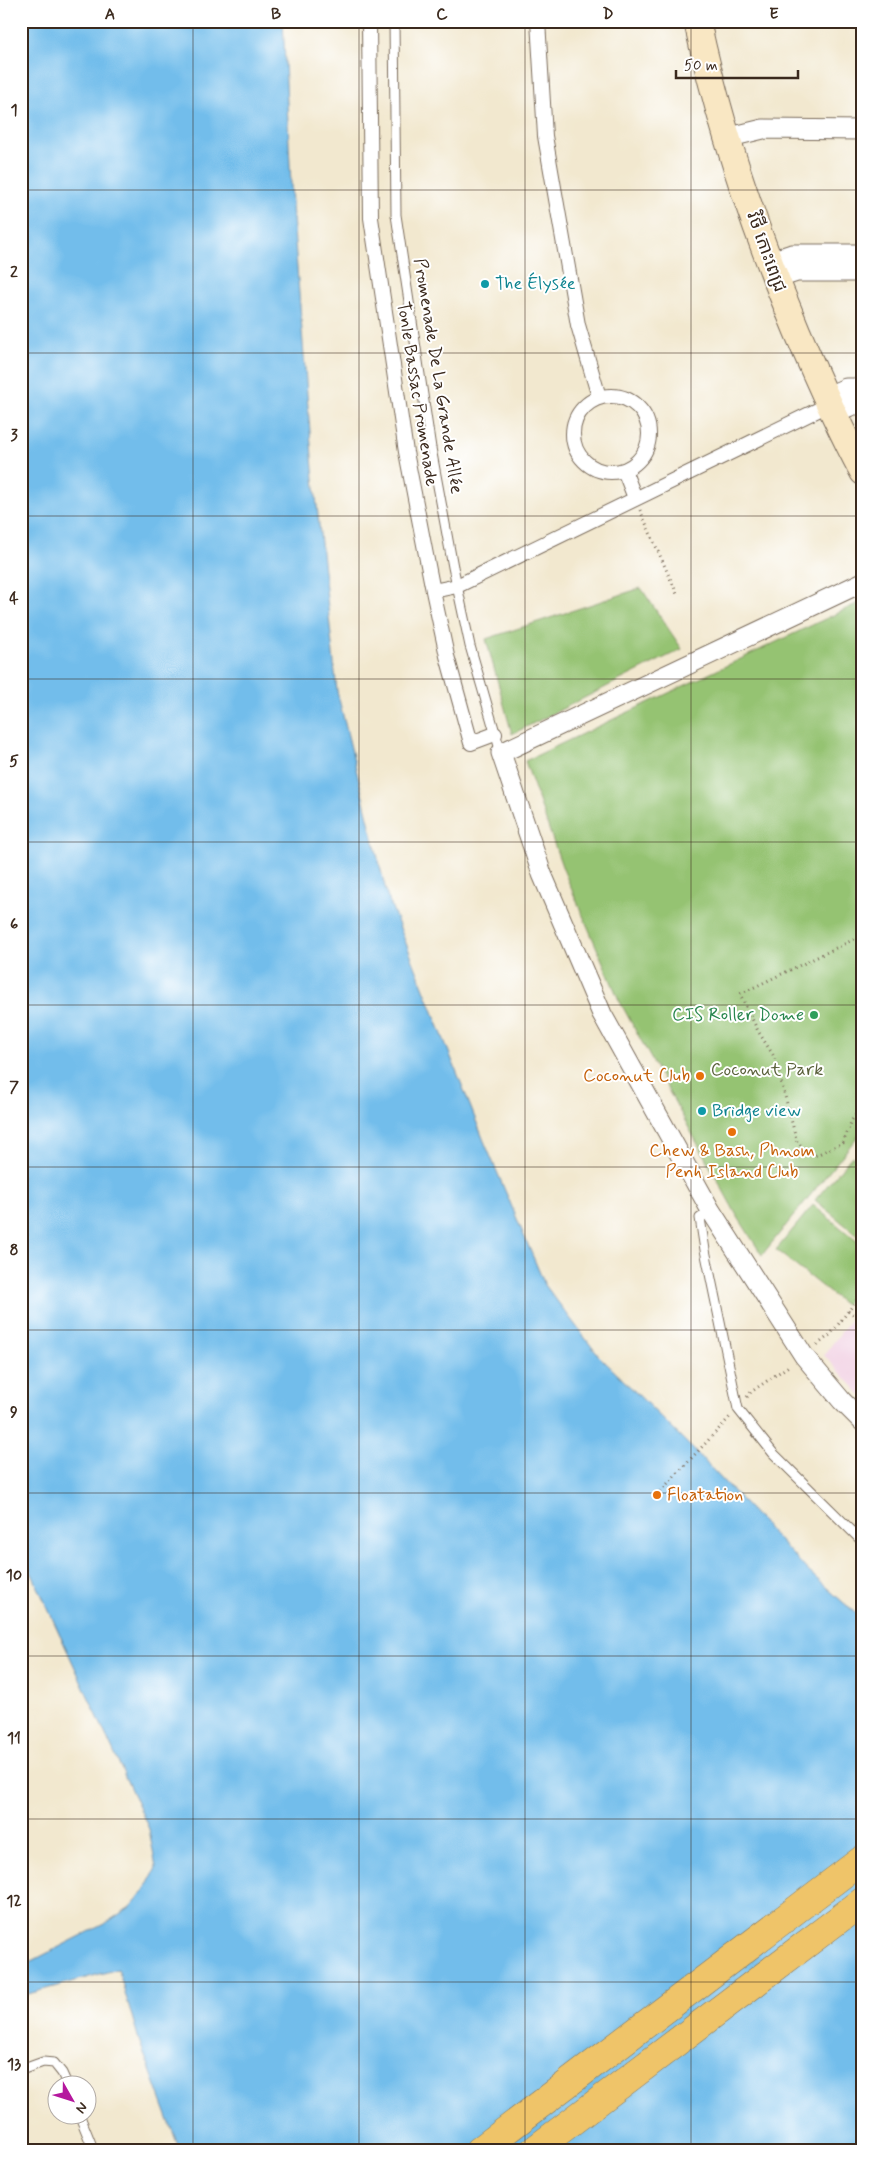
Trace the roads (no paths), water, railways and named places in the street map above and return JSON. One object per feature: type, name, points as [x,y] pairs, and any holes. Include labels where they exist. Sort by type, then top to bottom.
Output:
[{"type":"main road","name":"វិថី កោះពេជ្រ","points":[[697,21],[726,138],[772,271],[830,405],[863,472]]},
{"type":"main road","points":[[479,2151],[863,1859]]},
{"type":"main road","points":[[534,2151],[863,1901]]},
{"type":"street","name":"Tonle Bassac Promenade","points":[[369,21],[371,218],[406,452],[432,591],[447,656],[471,743],[495,734]]},
{"type":"street","points":[[538,21],[545,136],[578,325],[599,397]]},
{"type":"street","points":[[726,138],[763,129],[863,130]]},
{"type":"street","points":[[772,271],[792,254],[863,254]]},
{"type":"street","points":[[772,271],[863,272]]},
{"type":"street","points":[[432,591],[457,586],[830,405],[846,388],[863,388]]},
{"type":"street","points":[[616,396],[626,399],[635,404],[647,421],[648,442],[645,452],[637,461],[624,470],[608,472],[597,469],[579,455],[575,445],[573,434],[575,423],[580,413],[587,405],[599,397],[616,396]]},
{"type":"street","points":[[830,405],[863,405]]},
{"type":"street","points":[[624,470],[635,498]]},
{"type":"street","points":[[863,582],[501,753],[542,874],[602,1014],[711,1212],[804,1356],[842,1401],[863,1422]]},
{"type":"lane","name":"Promenade De La Grande Allée","points":[[394,21],[396,216],[431,448],[457,586],[470,646],[501,753]]},
{"type":"lane","points":[[711,1212],[700,1218],[738,1409],[773,1453],[863,1542]]},
{"type":"lane","points":[[21,2070],[43,2062],[54,2063],[62,2074]]},
{"type":"lane","points":[[83,2124],[94,2151]]},
{"type":"water","points":[[21,21],[283,21],[292,205],[313,469],[337,691],[387,895],[484,1141],[545,1285],[598,1355],[696,1452],[808,1571],[863,1620],[863,2151],[180,2151],[139,2040],[118,1969],[21,1996],[21,1963],[32,1961],[106,1923],[130,1907],[144,1891],[156,1868],[149,1829],[21,1550]]},
{"type":"place","name":"The Élysée","points":[[485,284]]},
{"type":"place","name":"CIS Roller Dome","points":[[814,1015]]},
{"type":"place","name":"Coconut Club","points":[[700,1076]]},
{"type":"place","name":"Bridge view","points":[[702,1111]]},
{"type":"place","name":"Chew & Bash, Phnom Penh Island Club","points":[[732,1132]]},
{"type":"place","name":"Floatation","points":[[657,1495]]},
{"type":"park label","name":"Coconut Park","points":[[767,1070]]}]
